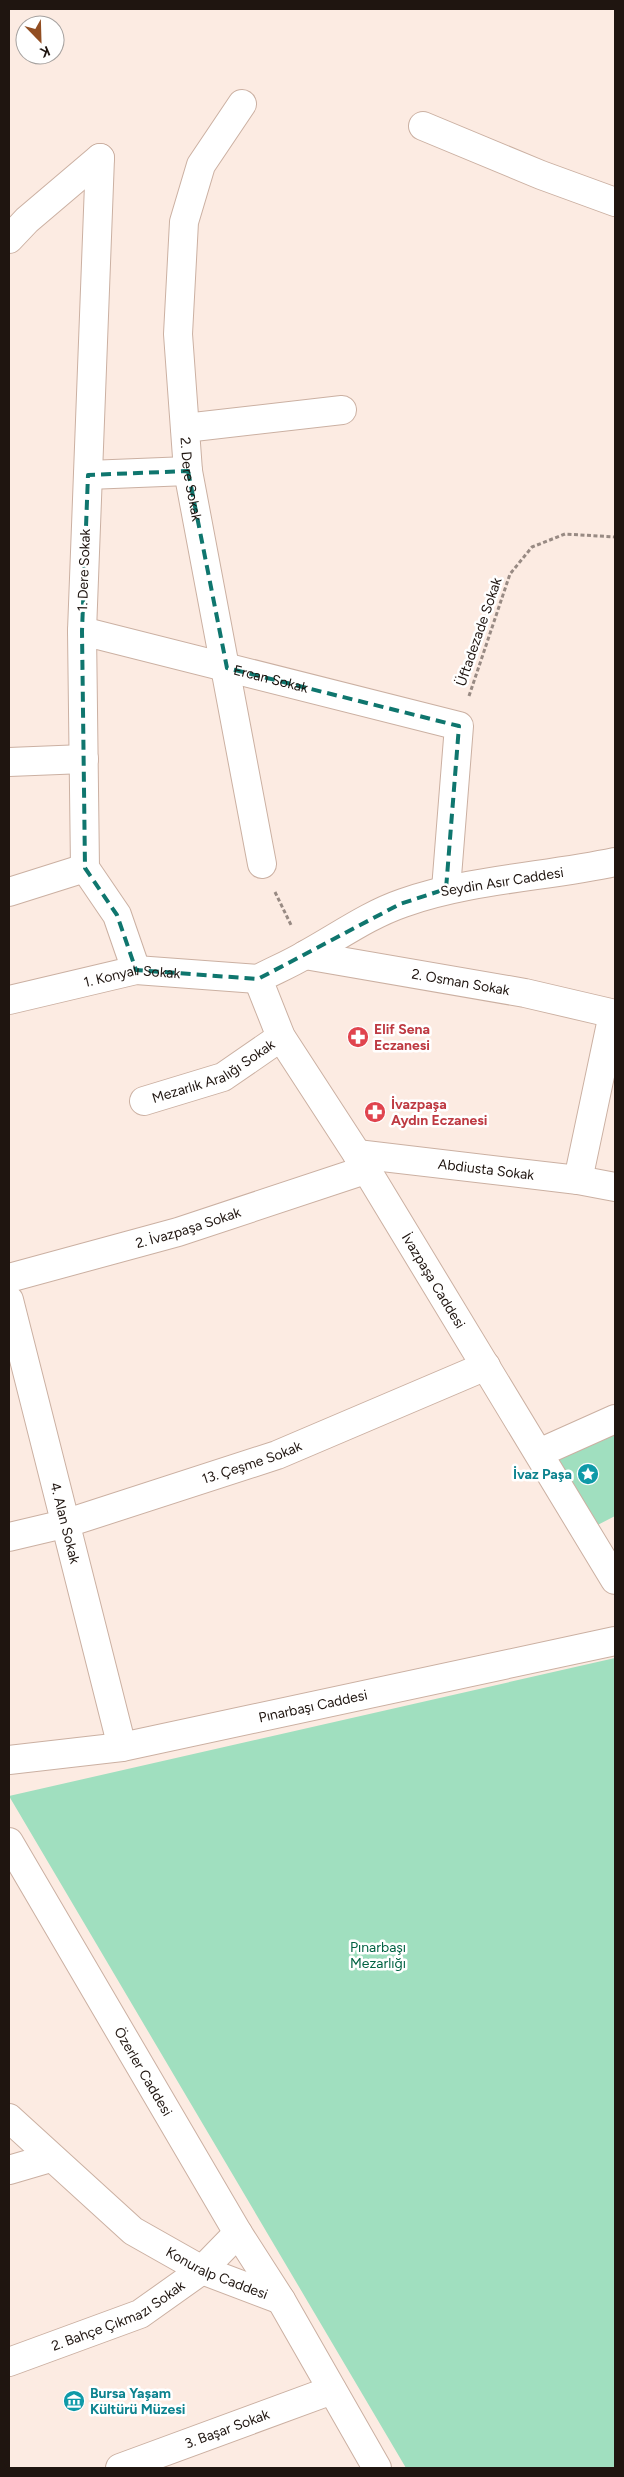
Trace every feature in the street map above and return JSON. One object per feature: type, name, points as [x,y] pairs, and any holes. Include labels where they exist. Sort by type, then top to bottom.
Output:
[{"type":"street","name":"2. Dere Sokak","points":[[242,104],[201,165],[184,222],[178,334],[188,471],[262,864]]},
{"type":"street","points":[[423,126],[541,175],[615,202]]},
{"type":"street","name":"1. Dere Sokak","points":[[9,240],[27,220],[100,158],[82,631],[85,868]]},
{"type":"street","points":[[185,428],[342,410]]},
{"type":"street","points":[[88,474],[188,471]]},
{"type":"street","name":"Ercan Sokak","points":[[82,631],[459,726]]},
{"type":"street","points":[[446,889],[459,726]]},
{"type":"street","points":[[9,762],[84,759]]},
{"type":"street","name":"Seydin Asır Caddesi","points":[[258,979],[375,915],[400,904],[446,889],[581,870],[615,862]]},
{"type":"street","points":[[9,892],[85,868],[117,915],[136,970]]},
{"type":"street","name":"2. Osman Sokak","points":[[305,955],[525,992],[614,1014]]},
{"type":"street","name":"1. Konyalı Sokak","points":[[9,1000],[136,970],[258,979]]},
{"type":"street","name":"İvazpaşa Caddesi","points":[[258,979],[281,1037],[361,1162],[615,1580]]},
{"type":"street","points":[[578,1180],[614,1014]]},
{"type":"street","name":"Mezarlık Aralığı Sokak","points":[[144,1102],[224,1077],[281,1037]]},
{"type":"street","name":"Abdiusta Sokak","points":[[361,1162],[578,1180],[615,1187]]},
{"type":"street","name":"2. İvazpaşa Sokak","points":[[9,1278],[178,1232],[361,1162]]},
{"type":"street","name":"4. Alan Sokak","points":[[9,1300],[64,1524],[122,1747]]},
{"type":"street","name":"13. Çeşme Sokak","points":[[9,1537],[64,1524],[277,1455],[486,1366]]},
{"type":"street","points":[[538,1453],[615,1419]]},
{"type":"street","name":"Pınarbaşı Caddesi","points":[[9,1760],[122,1747],[615,1641]]},
{"type":"street","name":"Özerler Caddesi","points":[[9,1842],[238,2233],[281,2300]]},
{"type":"street","name":"Konuralp Caddesi","points":[[9,2118],[50,2158],[133,2231],[202,2270],[281,2300],[377,2468]]},
{"type":"street","points":[[9,2170],[50,2158]]},
{"type":"street","name":"2. Bahçe Çıkmazı Sokak","points":[[9,2362],[140,2314],[202,2270],[238,2233]]},
{"type":"street","name":"3. Başar Sokak","points":[[120,2468],[332,2390]]},
{"type":"path","name":"Üftadezade Sokak","points":[[459,726],[510,574],[532,547],[565,534],[615,536]]},
{"type":"path","points":[[262,864],[305,955]]},
{"type":"highlighted area","points":[[188,471],[227,668],[459,726],[446,889],[400,904],[258,979],[136,970],[117,915],[85,868],[82,631],[88,475]]},
{"type":"green space","points":[[615,1419],[615,1516],[586,1531],[539,1453]]},
{"type":"green space","name":"Pınarbaşı Mezarlığı","points":[[615,1658],[615,2468],[406,2468],[9,1796]]},
{"type":"place","name":"Elif Sena Eczanesi","points":[[358,1037]]},
{"type":"place","name":"İvazpaşa Aydın Eczanesi","points":[[375,1112]]},
{"type":"place","name":"İvaz Paşa","points":[[588,1474]]},
{"type":"place","name":"Bursa Yaşam Kültürü Müzesi̇","points":[[74,2401]]}]
